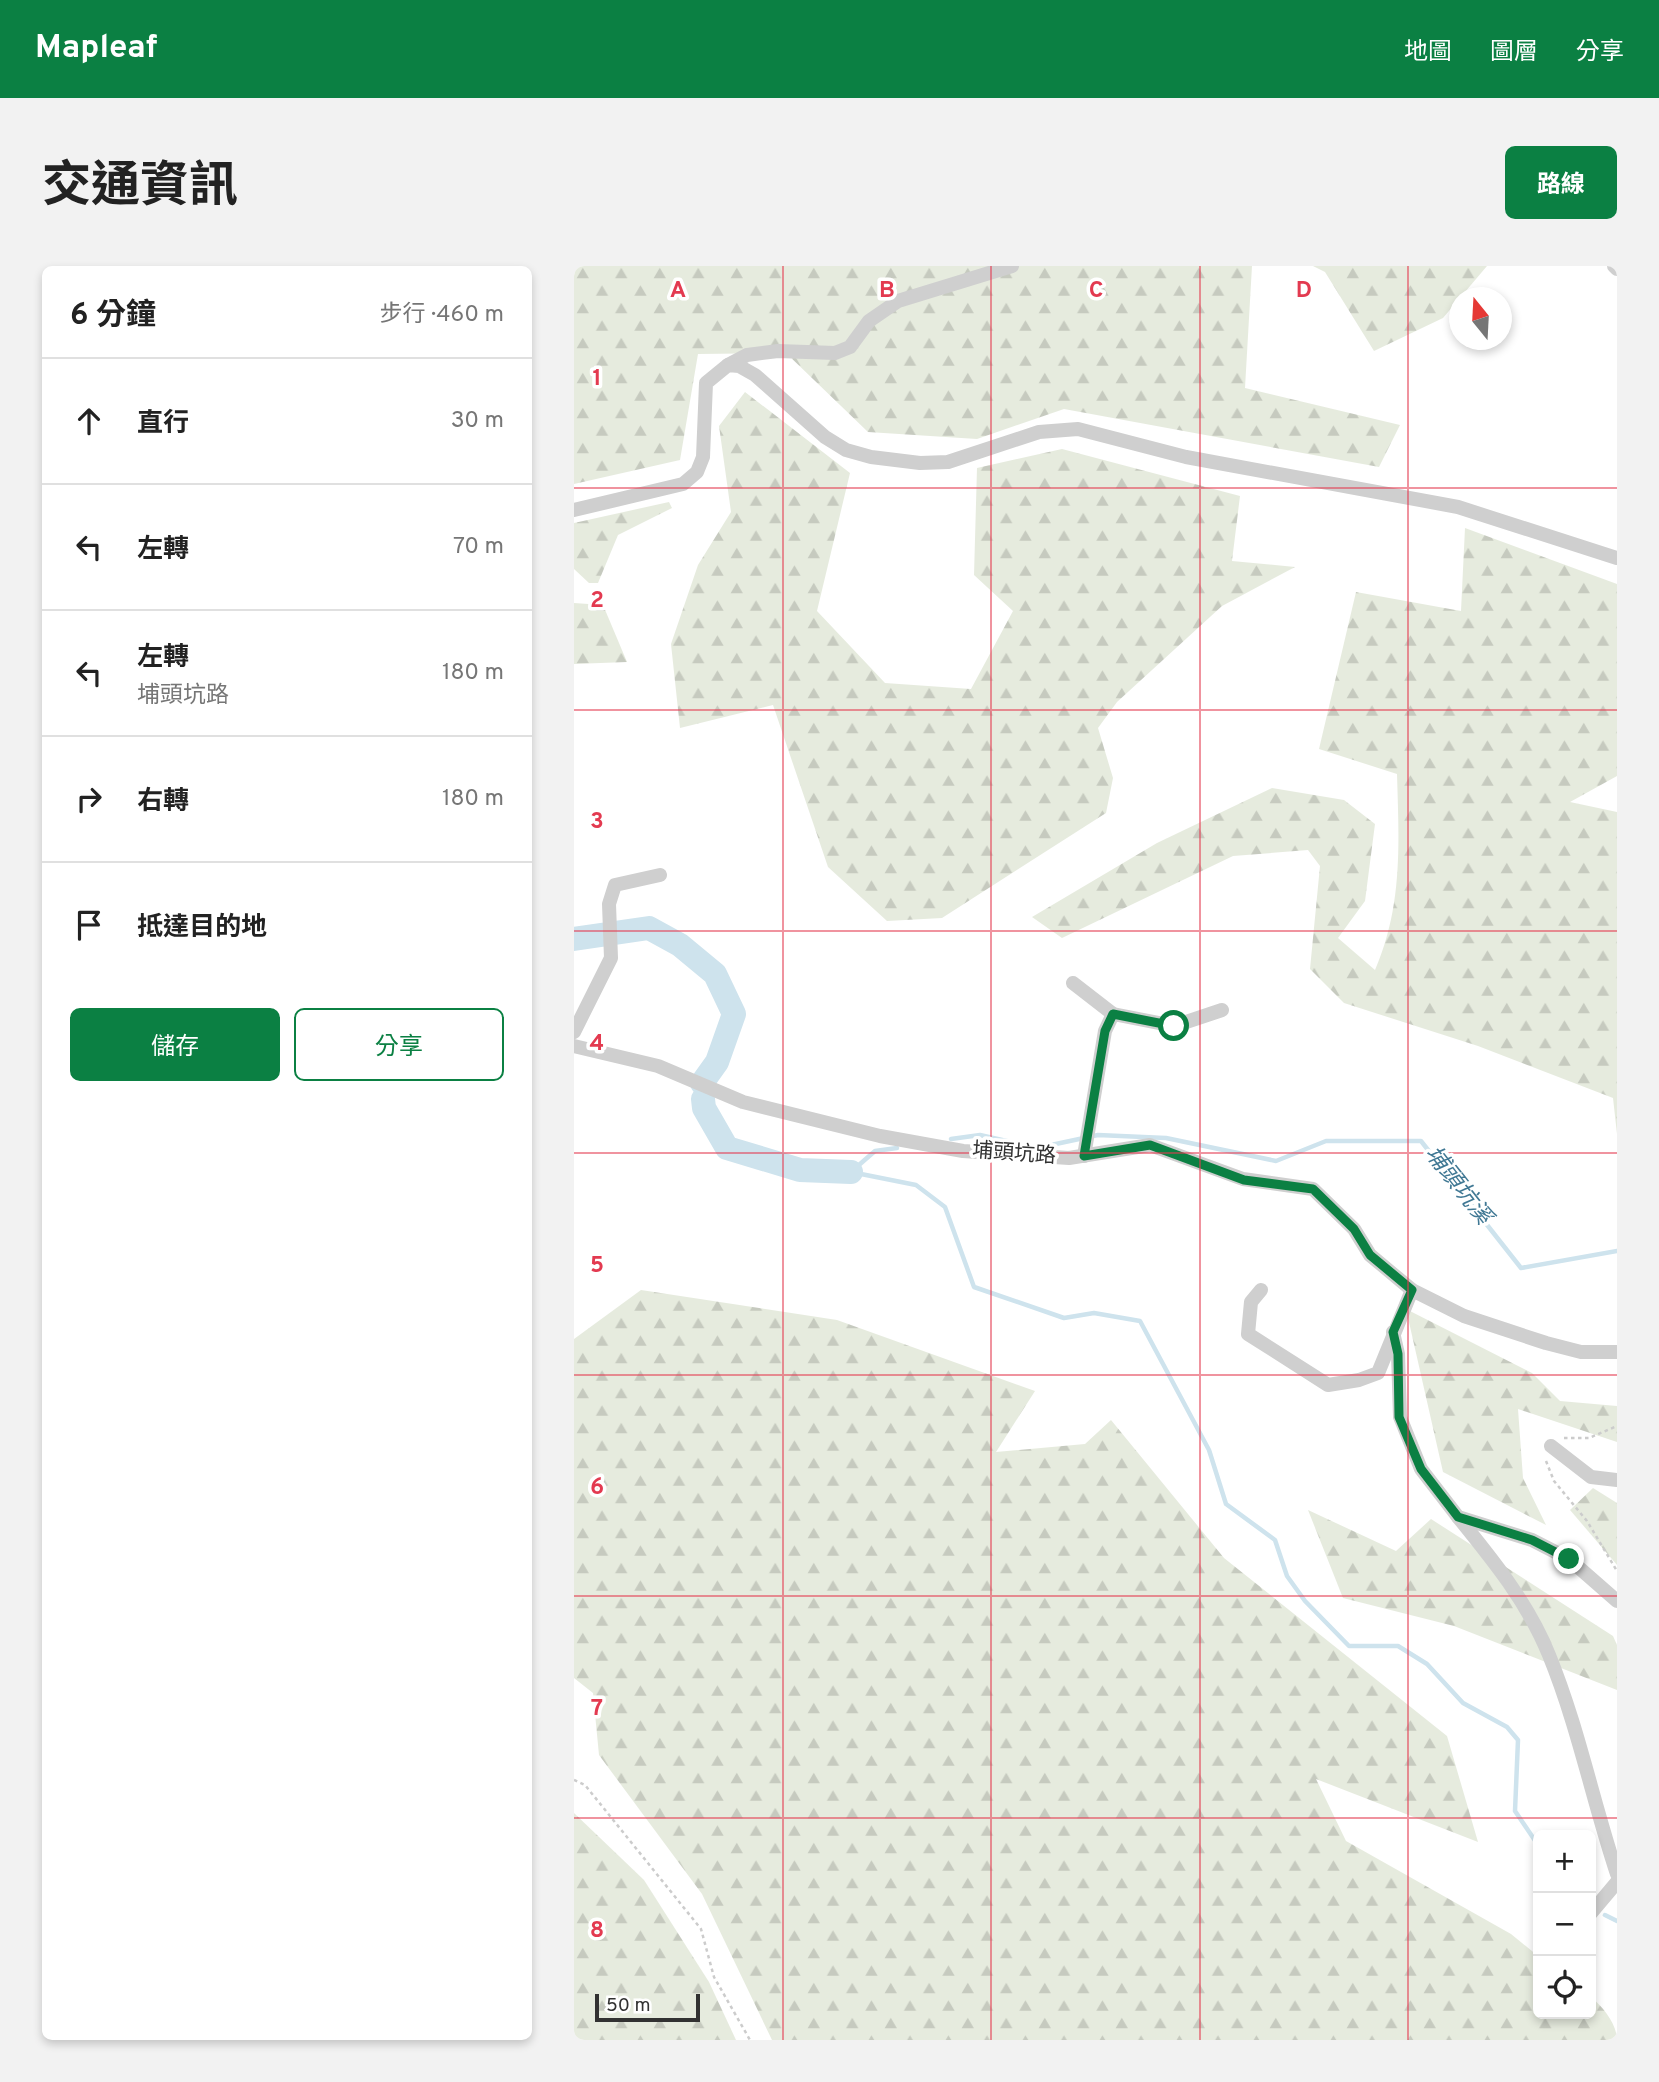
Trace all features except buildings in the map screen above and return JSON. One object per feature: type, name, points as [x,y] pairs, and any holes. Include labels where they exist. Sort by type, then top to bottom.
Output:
[{"type":"street","points":[[574,510],[683,484],[698,472],[703,457],[706,383],[728,365],[747,355],[778,351],[835,353],[850,347],[869,321],[898,301],[1012,266]]},
{"type":"street","points":[[728,365],[739,366],[754,375],[825,437],[846,450],[871,457],[920,463],[948,462],[1039,432],[1078,429],[1186,457],[1458,507],[1617,558]]},
{"type":"street","points":[[574,1032],[611,958],[609,904],[615,885],[660,875]]},
{"type":"street","points":[[1073,984],[1113,1014],[1174,1026],[1222,1010]]},
{"type":"street","points":[[1085,1151],[1105,1031],[1113,1014]]},
{"type":"street","name":"埔頭坑路","points":[[574,1046],[658,1066],[743,1102],[880,1136],[963,1151],[1069,1158],[1085,1151],[1150,1145],[1244,1180],[1313,1189],[1354,1229],[1370,1255],[1412,1290],[1464,1316],[1546,1343],[1581,1352],[1617,1352]]},
{"type":"street","points":[[1261,1290],[1251,1302],[1248,1334],[1328,1385],[1359,1380],[1378,1373],[1412,1290]]},
{"type":"street","points":[[1393,1332],[1398,1354],[1399,1417],[1421,1469],[1508,1579],[1548,1653],[1576,1730],[1617,1874]]},
{"type":"street","points":[[1551,1446],[1591,1477],[1617,1480]]},
{"type":"street","points":[[1458,1517],[1532,1540],[1569,1559],[1617,1601]]},
{"type":"street","points":[[1596,1907],[1617,1882]]},
{"type":"path","points":[[574,1780],[586,1785],[701,1929],[714,1977],[750,2040]]},
{"type":"green space","points":[[574,266],[1252,266],[1245,388],[1400,425],[1379,467],[1064,409],[977,439],[868,432],[786,353],[698,354],[680,460],[574,484]]},
{"type":"green space","points":[[1313,266],[1487,266],[1469,287],[1449,287],[1449,311],[1443,318],[1374,351],[1325,272]]},
{"type":"green space","points":[[745,392],[850,473],[817,611],[885,683],[971,689],[1013,611],[974,575],[977,468],[1062,449],[1240,496],[1232,561],[1295,567],[1222,606],[1117,702],[1098,728],[1113,778],[1106,813],[942,918],[887,921],[828,867],[773,705],[680,728],[671,644],[698,565],[731,512],[719,426]]},
{"type":"green space","points":[[669,502],[672,508],[618,535],[598,583],[589,583],[574,569],[574,523]]},
{"type":"green space","points":[[1465,528],[1617,584],[1617,776],[1570,802],[1617,812],[1617,1134],[1613,1098],[1478,1046],[1344,1003],[1310,969],[1320,866],[1308,850],[1233,856],[1062,938],[1032,917],[1157,843],[1272,788],[1344,800],[1375,824],[1365,901],[1338,938],[1375,970],[1391,922],[1395,898],[1398,849],[1397,774],[1319,749],[1356,592],[1461,611]]},
{"type":"green space","points":[[574,603],[603,605],[627,662],[574,664]]},
{"type":"green space","points":[[641,1290],[837,1320],[1035,1391],[996,1452],[1085,1444],[1111,1420],[1224,1558],[1447,1736],[1478,1842],[1316,1779],[1346,1841],[1511,1934],[1533,1952],[1533,2019],[1596,2019],[1596,2002],[1615,2028],[1617,2040],[772,2040],[702,1894],[599,1755],[593,1693],[574,1678],[574,1339]]},
{"type":"green space","points":[[1406,1309],[1532,1373],[1560,1401],[1617,1406],[1617,1442],[1518,1409],[1523,1478],[1546,1525],[1443,1472]]},
{"type":"green space","points":[[1593,1488],[1617,1503],[1617,1565],[1570,1510]]},
{"type":"green space","points":[[1308,1510],[1396,1551],[1431,1519],[1613,1636],[1617,1645],[1617,1690],[1454,1626],[1343,1598]]},
{"type":"green space","points":[[574,1813],[644,1880],[709,1982],[736,2040],[574,2040]]},
{"type":"waterway","name":"埔頭坑溪","points":[[574,939],[649,928],[680,945],[715,974],[734,1014],[717,1062],[702,1083]]},
{"type":"waterway","name":"埔頭坑溪","points":[[703,1099],[704,1108],[727,1148],[800,1170],[851,1172]]},
{"type":"waterway","name":"埔頭坑溪","points":[[951,1139],[980,1135],[1037,1148],[1098,1135],[1166,1138],[1276,1161],[1326,1141],[1421,1141],[1521,1268],[1617,1251]]},
{"type":"waterway","name":"埔頭坑溪","points":[[852,1171],[875,1151],[897,1148]]},
{"type":"waterway","points":[[851,1172],[916,1185],[945,1207],[974,1287],[1064,1318],[1094,1313],[1140,1321],[1209,1450],[1226,1504],[1275,1540],[1287,1576],[1305,1601],[1349,1646],[1398,1646],[1427,1664],[1463,1703],[1507,1727],[1518,1740],[1515,1811],[1533,1838]]},
{"type":"waterway","points":[[1605,1915],[1617,1921]]},
{"type":"route","points":[[1174,1026],[1113,1014],[1105,1031],[1084,1156],[1150,1145],[1244,1180],[1313,1189],[1354,1229],[1370,1255],[1412,1290],[1393,1332],[1398,1354],[1399,1417],[1421,1469],[1458,1517],[1532,1540],[1569,1559]]}]
